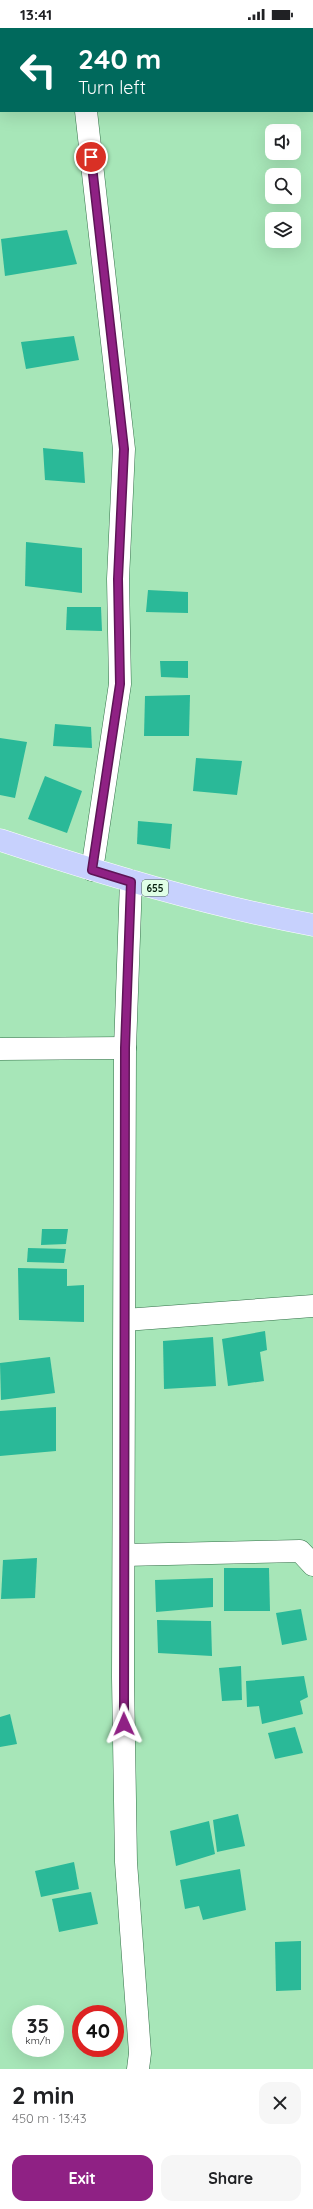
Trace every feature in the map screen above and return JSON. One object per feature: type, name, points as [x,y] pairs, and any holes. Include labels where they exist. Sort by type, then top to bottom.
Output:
[{"type":"main road","name":"655","points":[[0,840],[131,882],[256,915],[313,926]]},
{"type":"street","points":[[86,112],[124,449],[118,579],[120,684],[92,870]]},
{"type":"street","points":[[131,882],[125,1048],[123,1678],[126,1862],[140,2053],[138,2069]]},
{"type":"street","points":[[0,1049],[125,1048]]},
{"type":"street","points":[[125,1320],[313,1306]]},
{"type":"street","points":[[124,1555],[300,1551],[313,1564]]},
{"type":"building","points":[[67,230],[77,264],[5,276],[1,239]]},
{"type":"building","points":[[74,336],[79,360],[26,369],[21,342]]},
{"type":"building","points":[[43,448],[83,452],[85,483],[45,480]]},
{"type":"building","points":[[26,542],[82,548],[82,593],[25,586]]},
{"type":"building","points":[[148,590],[188,592],[188,613],[146,612]]},
{"type":"building","points":[[67,607],[101,607],[102,631],[66,630]]},
{"type":"building","points":[[160,661],[188,661],[188,678],[161,677]]},
{"type":"building","points":[[190,695],[189,736],[144,736],[145,696]]},
{"type":"building","points":[[55,724],[91,727],[92,748],[53,746]]},
{"type":"building","points":[[0,738],[27,742],[15,798],[0,795]]},
{"type":"building","points":[[196,758],[242,761],[237,795],[193,791]]},
{"type":"building","points":[[45,776],[82,791],[67,833],[28,819]]},
{"type":"building","points":[[138,821],[172,824],[170,849],[137,844]]},
{"type":"building","points":[[42,1229],[68,1229],[66,1244],[41,1245]]},
{"type":"building","points":[[28,1248],[66,1249],[64,1263],[27,1262]]},
{"type":"building","points":[[18,1268],[67,1269],[67,1286],[84,1285],[84,1322],[19,1320]]},
{"type":"building","points":[[265,1331],[267,1350],[260,1352],[264,1381],[228,1386],[222,1339]]},
{"type":"building","points":[[213,1337],[216,1386],[164,1389],[163,1341]]},
{"type":"building","points":[[50,1357],[55,1393],[1,1400],[0,1363]]},
{"type":"building","points":[[56,1407],[56,1451],[0,1456],[0,1411]]},
{"type":"building","points":[[37,1558],[35,1598],[1,1599],[3,1560]]},
{"type":"building","points":[[224,1568],[269,1568],[270,1611],[224,1611]]},
{"type":"building","points":[[213,1578],[213,1607],[156,1612],[155,1580]]},
{"type":"building","points":[[301,1609],[307,1640],[282,1645],[276,1613]]},
{"type":"building","points":[[157,1620],[211,1621],[212,1656],[158,1653]]},
{"type":"building","points":[[241,1666],[242,1700],[222,1701],[219,1668]]},
{"type":"building","points":[[304,1676],[308,1697],[300,1701],[303,1714],[262,1724],[259,1706],[247,1707],[246,1681]]},
{"type":"building","points":[[10,1714],[17,1744],[0,1747],[0,1717]]},
{"type":"building","points":[[295,1727],[303,1753],[275,1759],[268,1733]]},
{"type":"building","points":[[238,1814],[245,1846],[217,1852],[213,1820]]},
{"type":"building","points":[[209,1821],[215,1854],[176,1866],[170,1831]]},
{"type":"building","points":[[74,1862],[79,1889],[41,1897],[35,1871]]},
{"type":"building","points":[[240,1869],[246,1910],[203,1920],[199,1906],[185,1909],[180,1880]]},
{"type":"building","points":[[91,1892],[98,1924],[59,1932],[52,1899]]},
{"type":"building","points":[[301,1941],[301,1990],[276,1991],[275,1942]]},
{"type":"route","points":[[91,157],[124,449],[118,579],[120,684],[92,870],[131,882],[125,1048],[124,1724]]}]
